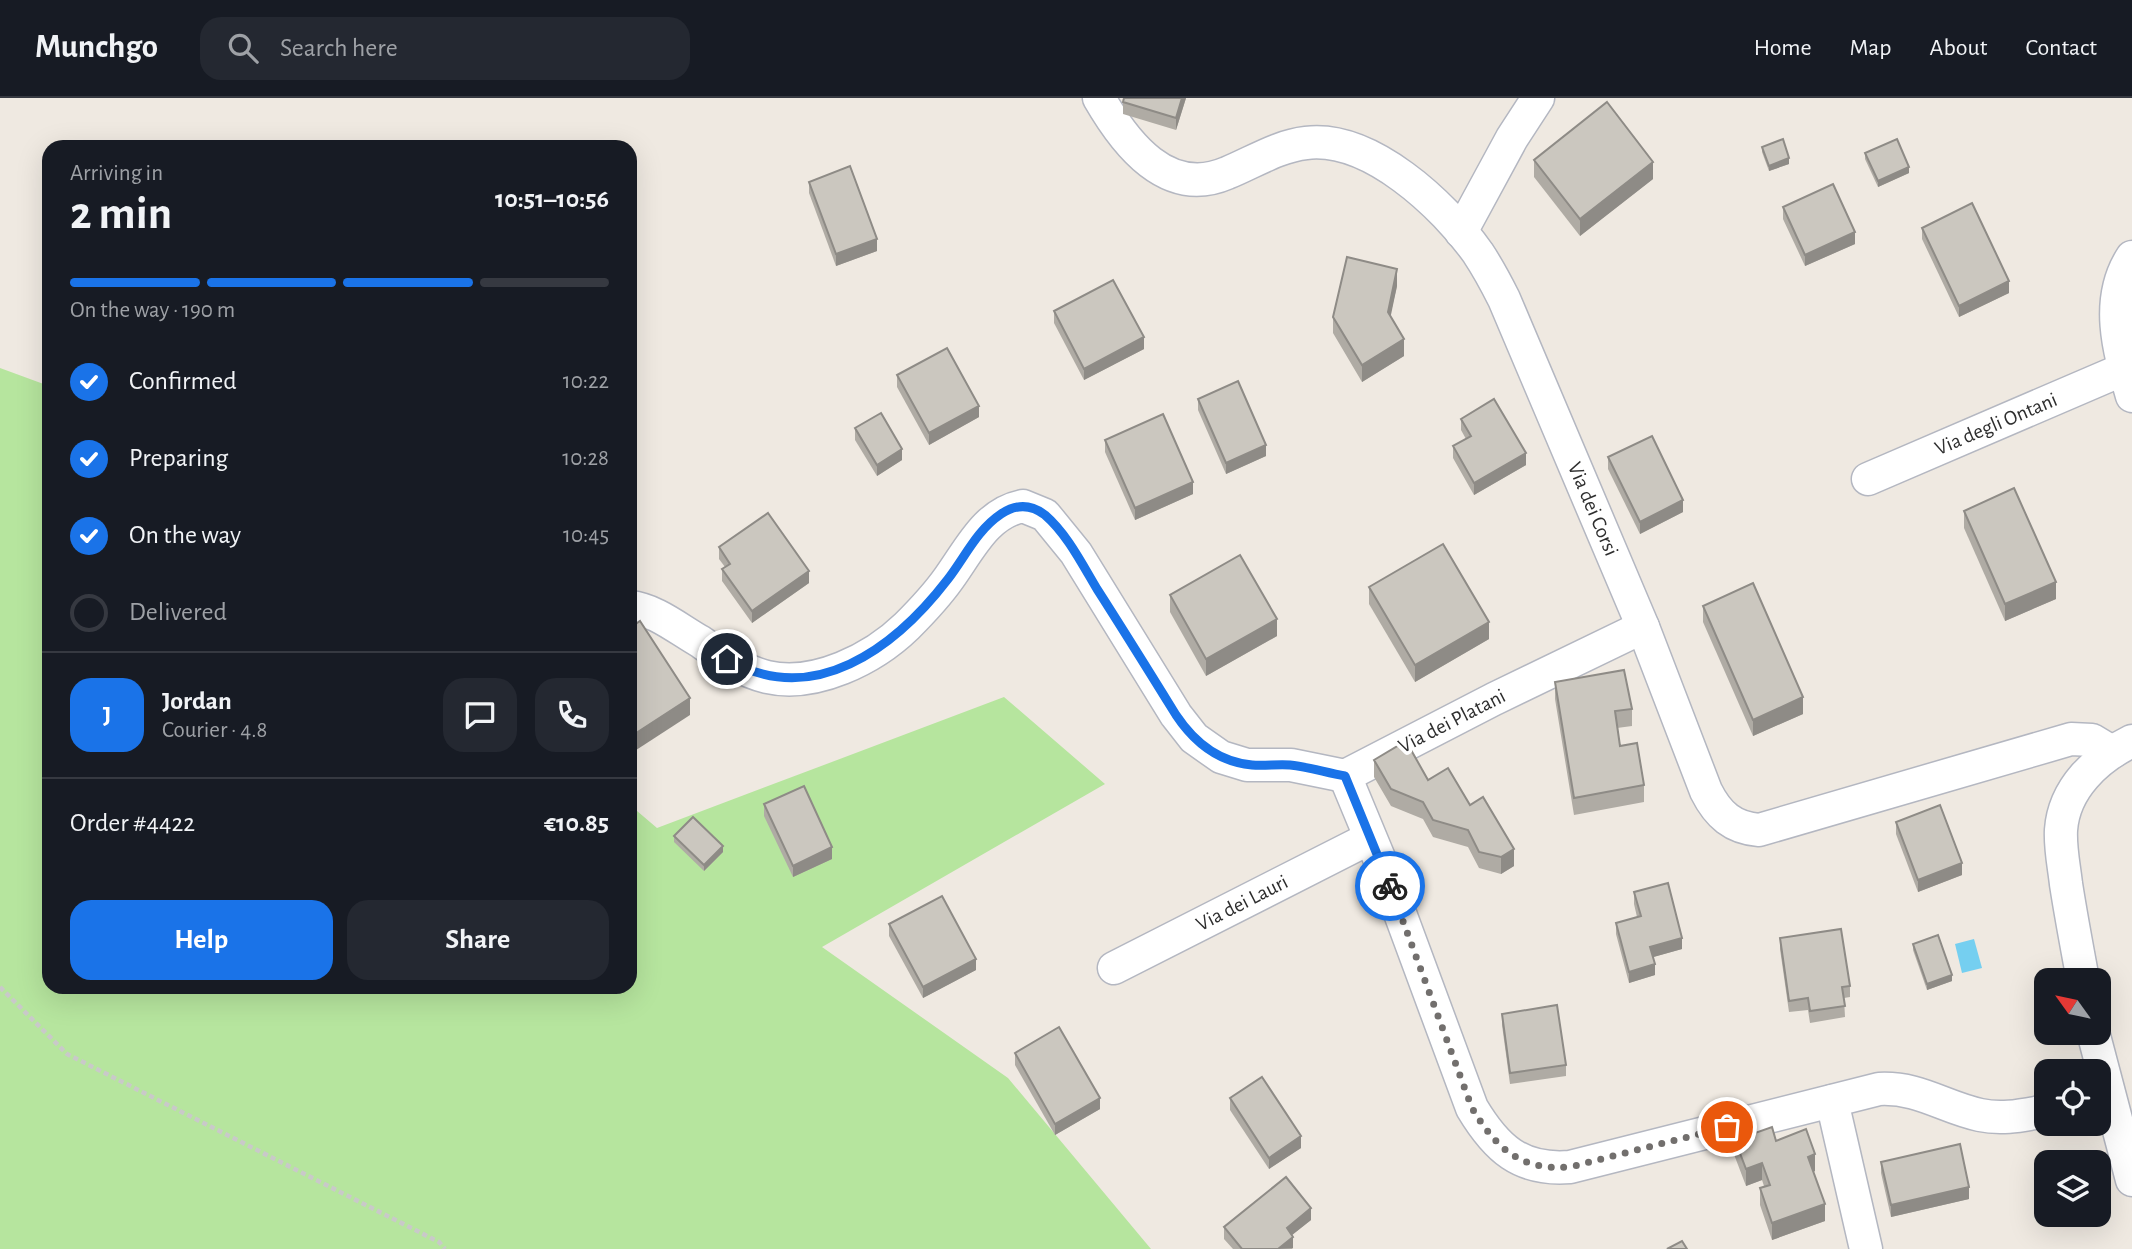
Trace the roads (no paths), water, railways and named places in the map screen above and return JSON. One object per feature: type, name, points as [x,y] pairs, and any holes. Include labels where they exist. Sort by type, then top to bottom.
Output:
[{"type":"street","name":"Via dei Corsi","points":[[1099,98],[1120,132],[1141,157],[1178,176],[1192,179],[1213,178],[1294,145],[1322,142],[1336,144],[1383,163],[1430,200],[1461,232],[1490,272],[1504,299],[1643,627],[1706,792],[1731,824],[1745,829],[1768,828],[2059,741],[2092,740],[2122,746]]},
{"type":"street","points":[[1461,232],[1538,98]]},
{"type":"street","points":[[2128,383],[2116,321],[2117,300],[2123,276],[2132,257]]},
{"type":"street","name":"Via degli Ontani","points":[[1868,479],[2128,383]]},
{"type":"street","points":[[637,609],[655,614],[753,672],[784,679],[809,677],[851,664],[886,644],[906,627],[935,595],[977,536],[1001,513],[1023,506],[1045,515],[1070,546],[1176,715],[1194,738],[1221,757],[1235,762],[1247,765],[1291,765],[1345,776],[1472,1108],[1490,1137],[1515,1157],[1547,1168],[1570,1167],[1879,1089],[1895,1088],[1919,1092],[1982,1115],[2008,1117],[2034,1113]]},
{"type":"street","name":"Via dei Platani","points":[[1345,776],[1494,699],[1643,627]]},
{"type":"street","points":[[2081,968],[2061,845],[2062,819],[2073,791],[2083,776],[2122,746]]},
{"type":"street","name":"Via dei Lauri","points":[[1114,968],[1370,838]]},
{"type":"street","points":[[1832,1101],[1866,1249]]},
{"type":"street","points":[[2111,1120],[2132,1180]]},
{"type":"water","points":[[1974,939],[1982,968],[1962,973],[1955,944]]}]
